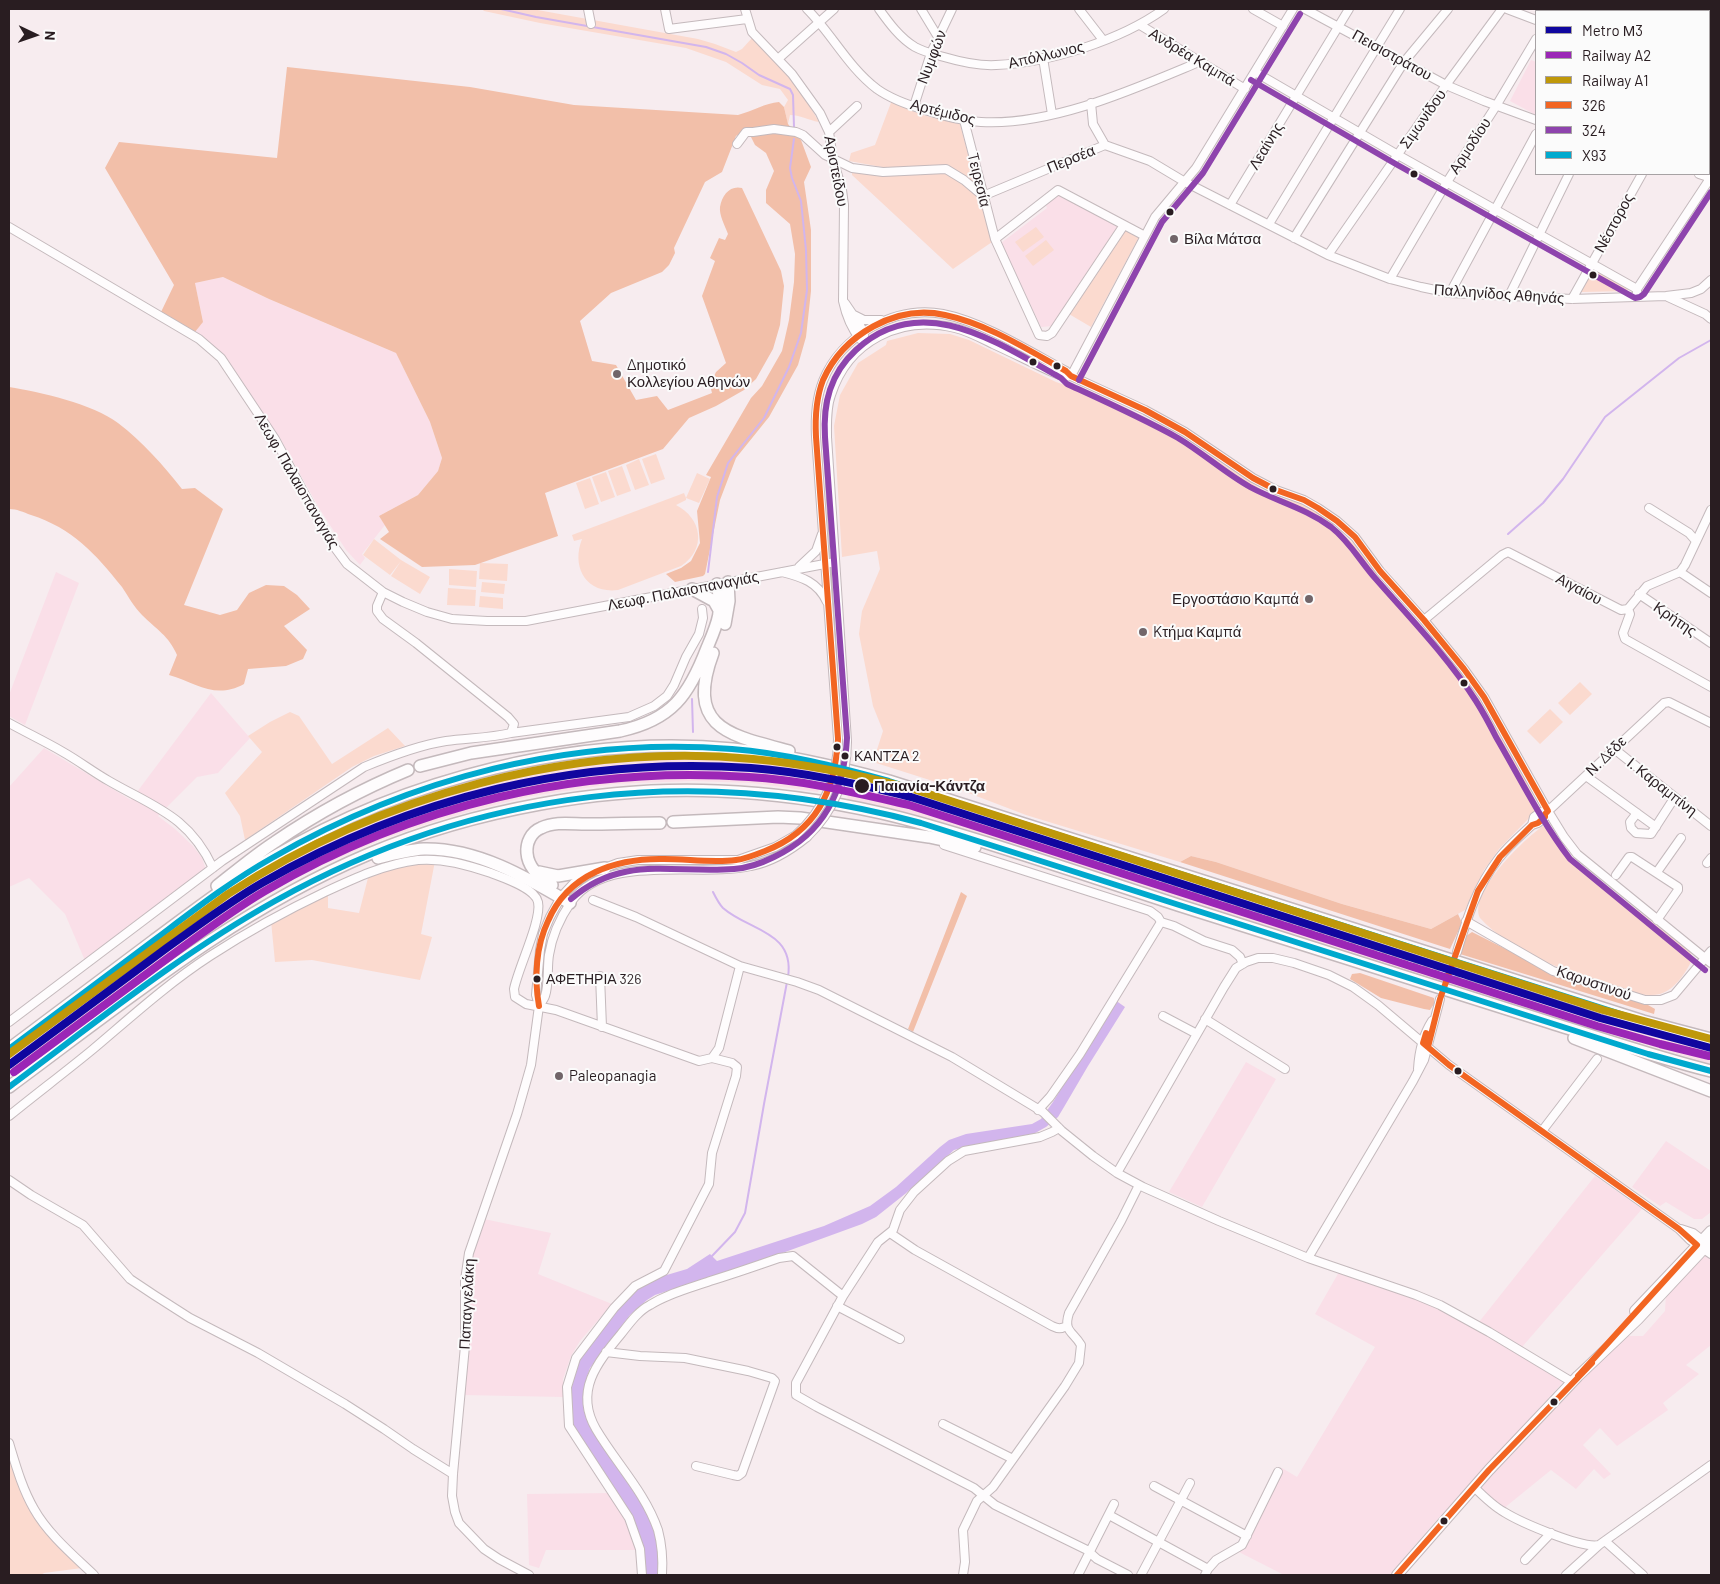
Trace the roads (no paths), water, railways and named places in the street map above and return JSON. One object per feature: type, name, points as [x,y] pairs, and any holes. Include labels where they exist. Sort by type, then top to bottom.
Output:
[{"type":"highway","points":[[420,766],[471,753],[620,731],[635,728],[649,722],[670,709],[685,693],[695,678],[720,615],[722,583]]},
{"type":"highway","points":[[722,583],[730,600],[727,616],[705,680],[704,701],[709,716],[726,731],[739,737],[930,793],[1618,1013],[1690,1035],[1711,1039]]},
{"type":"highway","points":[[692,589],[714,601],[720,615]]},
{"type":"highway","points":[[9,1049],[220,892],[273,858],[351,816],[449,780],[491,769],[588,752],[674,747],[733,749],[811,762],[856,772]]},
{"type":"highway","points":[[172,927],[186,908],[275,842],[309,820],[365,790],[408,770]]},
{"type":"highway","points":[[9,1087],[212,938],[289,892],[331,871],[410,839],[511,810],[614,795],[683,790],[759,793],[847,806],[915,822],[1026,855],[1474,1000],[1711,1072]]},
{"type":"highway","points":[[673,822],[778,817],[800,818],[948,840],[985,850],[1026,855]]},
{"type":"highway","points":[[568,897],[542,879],[529,863],[526,850],[530,837],[541,828],[562,823],[660,823]]},
{"type":"highway","points":[[331,871],[396,853],[422,849],[443,850],[457,852],[494,864],[568,897]]},
{"type":"highway","points":[[534,869],[544,874],[558,876],[605,868]]},
{"type":"highway","points":[[1474,1000],[1711,1091]]},
{"type":"highway","points":[[1618,1013],[1711,1033]]},
{"type":"main road","points":[[1397,1575],[1474,1487],[1575,1379],[1632,1314],[1707,1245],[1711,1230]]},
{"type":"street","points":[[588,9],[591,24]]},
{"type":"street","points":[[665,9],[669,30],[747,19]]},
{"type":"street","name":"Αριστείδου","points":[[745,9],[752,32],[792,74],[820,113],[830,132],[833,160],[842,190],[844,205],[843,301],[846,313],[860,334]]},
{"type":"street","name":"Αρτέμιδος","points":[[807,9],[820,22],[858,73],[883,93],[914,106],[964,120],[1004,122],[1052,114],[1132,90],[1199,62]]},
{"type":"street","points":[[778,60],[834,9]]},
{"type":"street","name":"Απόλλωνος","points":[[879,9],[902,37],[918,48],[975,64],[995,66],[1017,64],[1043,58],[1103,40],[1140,25],[1164,9]]},
{"type":"street","points":[[921,9],[938,36]]},
{"type":"street","name":"Νυμφών","points":[[914,106],[931,53],[952,9]]},
{"type":"street","points":[[1079,9],[1103,40]]},
{"type":"street","points":[[1253,9],[1283,26]]},
{"type":"street","points":[[1293,9],[1200,162],[1157,214],[1071,376],[1174,426],[1253,478],[1276,490],[1304,500],[1328,515],[1360,542],[1380,571],[1458,660],[1478,688],[1546,813],[1577,854],[1708,961]]},
{"type":"street","name":"Πεισιστράτου","points":[[1305,9],[1377,46],[1446,85],[1535,120]]},
{"type":"street","name":"Λεαίνης","points":[[1230,206],[1349,9]]},
{"type":"street","points":[[1268,224],[1400,9]]},
{"type":"street","points":[[1294,238],[1404,62],[1448,9]]},
{"type":"street","name":"Σιμωνίδου","points":[[1328,255],[1446,85],[1502,9]]},
{"type":"street","points":[[1507,9],[1535,20]]},
{"type":"street","name":"Ανδρέα Καμπά","points":[[1140,25],[1245,88]]},
{"type":"street","name":"Αρμοδίου","points":[[1390,279],[1446,182],[1496,106],[1535,41]]},
{"type":"street","points":[[1043,58],[1052,114]]},
{"type":"street","points":[[1255,72],[1398,156],[1592,264],[1637,292],[1711,177]]},
{"type":"street","points":[[1091,103],[1093,124],[1105,145]]},
{"type":"street","points":[[830,132],[858,106]]},
{"type":"street","name":"Tειρεσία","points":[[964,120],[995,239],[1039,335],[1048,336],[1052,333],[1124,225]]},
{"type":"street","points":[[737,144],[746,132],[786,130],[796,132],[803,135],[825,155],[852,168],[883,172],[946,168],[983,196]]},
{"type":"street","points":[[1450,293],[1535,136]]},
{"type":"street","name":"Περσέα","points":[[983,196],[1105,145],[1150,161],[1185,182]]},
{"type":"street","points":[[1509,296],[1568,175]]},
{"type":"street","name":"Νέστορος","points":[[1572,299],[1641,175]]},
{"type":"street","name":"Παλληνίδος Αθηνάς","points":[[1185,182],[1328,255],[1390,279],[1450,293],[1572,299],[1637,292],[1666,296],[1691,293],[1701,289],[1711,280]]},
{"type":"street","points":[[995,239],[1058,190],[1145,236]]},
{"type":"street","name":"Λεωφ. Παλαιοπαναγιάς","points":[[9,227],[199,339],[221,358],[275,439],[330,541],[347,564],[383,592],[403,602],[452,619],[509,622],[556,616],[835,562]]},
{"type":"street","points":[[1666,296],[1711,318]]},
{"type":"street","name":"Αριστείδου","points":[[843,301],[853,314],[864,345]]},
{"type":"street","name":"Παπαγγελάκη","points":[[529,1575],[484,1549],[458,1523],[452,1496],[465,1346],[465,1280],[469,1253],[528,1077],[539,1006],[536,995],[540,950],[546,925],[568,897],[574,883],[605,868],[618,863],[638,860],[738,860],[775,847],[796,835],[813,818],[828,794],[837,763],[838,739],[816,418],[818,398],[823,382],[829,368],[844,349],[860,334],[886,320],[911,314],[927,313],[957,318],[1000,336],[1066,371],[1071,376]]},
{"type":"street","points":[[853,314],[864,320],[886,320]]},
{"type":"street","name":"Παπαγγελάκη","points":[[568,897],[593,883],[630,871],[722,870],[750,866],[777,857],[808,837],[827,815],[838,796],[844,775],[847,741],[827,415],[830,397],[837,379],[854,353],[879,336],[905,327],[942,326],[972,334],[1064,377],[1071,376]]},
{"type":"street","points":[[1649,508],[1689,533],[1696,541]]},
{"type":"street","points":[[1711,510],[1680,572],[1647,586],[1639,594],[1628,609],[1630,614],[1623,633],[1625,639],[1711,687]]},
{"type":"street","points":[[795,569],[816,551],[823,530]]},
{"type":"street","name":"Αιγαίου","points":[[1424,620],[1508,552],[1621,610],[1628,609]]},
{"type":"street","points":[[780,572],[799,577],[813,584],[824,595],[829,609]]},
{"type":"street","points":[[1680,572],[1711,592]]},
{"type":"street","points":[[383,592],[377,606],[377,611],[383,619],[508,717],[514,724],[511,733]]},
{"type":"street","name":"Κρήτης","points":[[1639,594],[1711,644]]},
{"type":"street","points":[[9,1022],[213,868],[364,767],[387,757],[444,741],[497,736],[629,717],[654,706],[667,696],[674,685],[686,657],[699,634],[703,618],[702,609]]},
{"type":"street","name":"Ν. Δέδε","points":[[1457,952],[1466,921],[1478,891],[1491,869],[1509,847],[1532,826],[1543,820],[1546,813],[1614,748],[1664,703],[1669,702],[1711,723]]},
{"type":"street","points":[[9,723],[62,751],[108,781],[138,796],[173,818],[194,835],[213,868]]},
{"type":"street","name":"Ι. Καραμπίνη","points":[[1614,748],[1711,826]]},
{"type":"street","points":[[1586,776],[1656,827]]},
{"type":"street","points":[[1637,813],[1630,822],[1630,828],[1636,833],[1651,834],[1671,802]]},
{"type":"street","points":[[1657,872],[1681,838]]},
{"type":"street","points":[[924,842],[952,847],[1150,911],[1161,922],[1174,926],[1204,941],[1232,950],[1240,957],[1243,964]]},
{"type":"street","points":[[1616,875],[1629,857],[1632,857],[1678,887],[1678,890],[1657,920]]},
{"type":"street","points":[[9,1116],[151,1000],[210,956],[270,920],[354,879],[401,863],[418,860],[448,860],[497,875],[530,890],[536,896],[538,910],[515,985],[515,997],[521,1002],[556,1010],[688,1058],[699,1061],[712,1058],[732,1063],[736,1067],[736,1076],[712,1153],[709,1184],[664,1271],[636,1286],[614,1308],[576,1358],[567,1388],[569,1426],[616,1496],[632,1524],[640,1549],[642,1575]]},
{"type":"street","points":[[593,900],[636,916],[740,966],[819,990],[952,1057],[1040,1111],[1093,1156],[1139,1185],[1219,1222],[1308,1258],[1440,1305],[1575,1379]]},
{"type":"street","name":"Καρυστινού","points":[[1466,921],[1553,971],[1645,1000],[1661,1000],[1674,994],[1708,961],[1711,951]]},
{"type":"street","points":[[1040,1111],[1080,1054],[1161,922]]},
{"type":"street","points":[[1118,1173],[1236,968],[1258,958],[1273,958],[1329,975],[1353,987],[1378,1005],[1449,1065],[1679,1229],[1707,1245]]},
{"type":"street","points":[[712,1058],[719,1048],[740,966]]},
{"type":"street","points":[[600,976],[602,1027]]},
{"type":"street","points":[[1308,1258],[1408,1091],[1417,1071],[1425,1045],[1427,1029],[1434,1018],[1440,999]]},
{"type":"street","points":[[1164,1016],[1197,1034]]},
{"type":"street","points":[[1205,1019],[1285,1069]]},
{"type":"street","points":[[1542,1131],[1597,1059]]},
{"type":"street","points":[[1057,1126],[1052,1132],[1040,1137],[971,1149],[957,1155],[935,1172],[900,1210],[890,1233],[878,1242],[843,1296],[796,1383],[796,1395],[817,1408],[974,1488],[995,1505],[1087,1550],[1098,1559],[1128,1575]]},
{"type":"street","points":[[9,1180],[83,1225],[130,1279],[154,1295],[190,1318],[258,1353],[345,1404],[453,1474]]},
{"type":"street","points":[[963,1575],[965,1562],[964,1530],[977,1501],[993,1487],[1065,1386],[1078,1363],[1081,1345],[1067,1326],[1070,1313],[1139,1185]]},
{"type":"street","points":[[890,1233],[915,1250],[1052,1326],[1061,1329],[1067,1326]]},
{"type":"street","points":[[662,1575],[661,1543],[657,1529],[647,1507],[596,1430],[589,1413],[587,1395],[599,1361],[648,1306],[671,1294],[779,1258],[793,1256],[843,1296]]},
{"type":"street","points":[[837,1306],[900,1339]]},
{"type":"street","points":[[606,1352],[685,1358],[748,1371],[772,1378],[775,1381],[742,1474],[733,1476],[696,1466]]},
{"type":"street","points":[[943,1424],[1013,1459]]},
{"type":"street","points":[[9,1443],[21,1482],[34,1509],[44,1524],[94,1575]]},
{"type":"street","points":[[1566,1575],[1602,1543],[1711,1465]]},
{"type":"street","points":[[1109,1516],[1158,1542],[1206,1572],[1216,1560],[1242,1545],[1278,1472]]},
{"type":"street","points":[[1142,1575],[1190,1483]]},
{"type":"street","points":[[1154,1486],[1180,1502],[1247,1536]]},
{"type":"street","points":[[1474,1487],[1503,1512],[1551,1532],[1590,1545],[1602,1543],[1643,1575]]},
{"type":"street","points":[[1078,1575],[1114,1504]]},
{"type":"street","points":[[1525,1560],[1551,1532]]},
{"type":"waterway","points":[[501,9],[706,47],[726,54],[759,75],[790,89],[793,95],[794,127]]},
{"type":"waterway","points":[[708,572],[717,497],[728,463],[764,418],[789,367],[801,333],[807,290],[806,250],[801,201],[790,168],[794,139]]},
{"type":"waterway","points":[[1508,534],[1543,503],[1563,479],[1605,417],[1679,358],[1711,340]]},
{"type":"waterway","points":[[692,699],[693,732]]},
{"type":"waterway","points":[[713,892],[723,908],[777,941],[784,950],[788,962],[788,977]]},
{"type":"waterway","points":[[712,1256],[735,1232],[745,1213],[787,982]]},
{"type":"tunnel","points":[[1442,993],[1455,956]]},
{"type":"railway","points":[[1043,839],[1119,869],[1212,899],[1427,968],[1521,993]]},
{"type":"railway","points":[[1039,848],[1080,859]]},
{"type":"railway","points":[[1479,987],[1519,1003]]},
{"type":"metro line","name":"Μ3","points":[[9,1065],[168,947],[238,898],[319,853],[377,827],[437,806],[498,789],[560,776],[623,769],[686,766],[751,768],[791,772],[911,797],[1600,1018],[1711,1048]]},
{"type":"rail line","name":"A1","points":[[9,1054],[228,894],[286,859],[348,829],[413,804],[479,783],[547,768],[616,759],[685,756],[753,759],[794,764],[854,775],[913,789],[1603,1010],[1711,1039]]},
{"type":"rail line","name":"A2","points":[[14,1072],[240,907],[265,891],[321,861],[378,835],[438,814],[498,797],[560,785],[623,778],[686,775],[749,777],[790,781],[909,805],[1597,1026],[1709,1056]]},
{"type":"place","name":"Βίλα Μάτσα","points":[[1174,239]]},
{"type":"place","name":"Δημοτικό Κολλεγίου Αθηνών","points":[[617,374]]},
{"type":"place","name":"Εργοστάσιο Καμπά","points":[[1309,599]]},
{"type":"place","name":"Kτήμα Καμπά","points":[[1143,632]]},
{"type":"place","name":"ΚΑΝΤΖΑ 2","points":[[845,756]]},
{"type":"place","name":"Παιανία-Κάντζα","points":[[862,786]]},
{"type":"place","name":"ΑΦΕΤΗΡΙΑ 326","points":[[537,979]]},
{"type":"place","name":"Paleopanagia","points":[[559,1076]]}]
